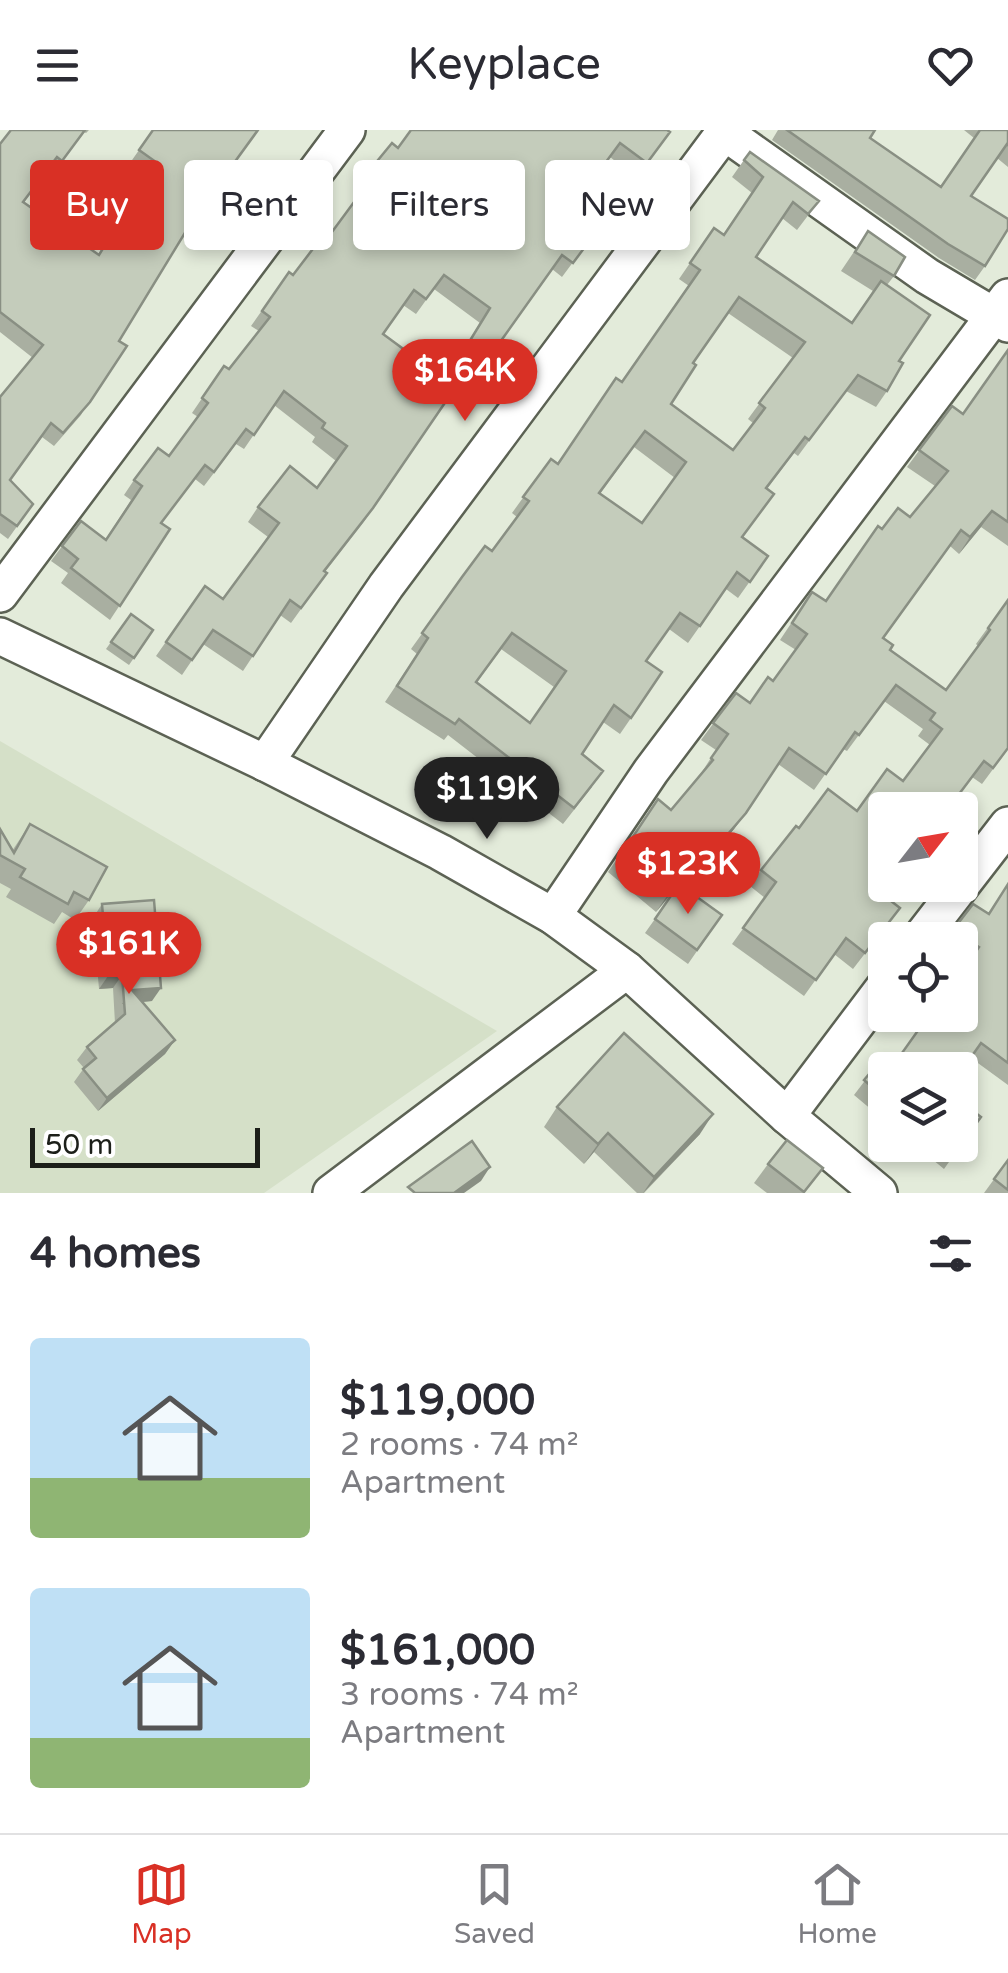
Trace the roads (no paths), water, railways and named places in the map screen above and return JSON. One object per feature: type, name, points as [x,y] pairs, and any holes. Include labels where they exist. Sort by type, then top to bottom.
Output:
[{"type":"street","points":[[0,594],[346,130]]},
{"type":"street","points":[[265,764],[386,586],[714,134],[927,276],[1003,312],[651,771],[553,916]]},
{"type":"street","points":[[0,636],[440,852],[553,916],[627,970],[787,1116],[879,1193]]},
{"type":"street","points":[[934,922],[1008,825]]},
{"type":"street","points":[[331,1193],[627,970]]},
{"type":"street","points":[[787,1116],[868,1009]]}]
